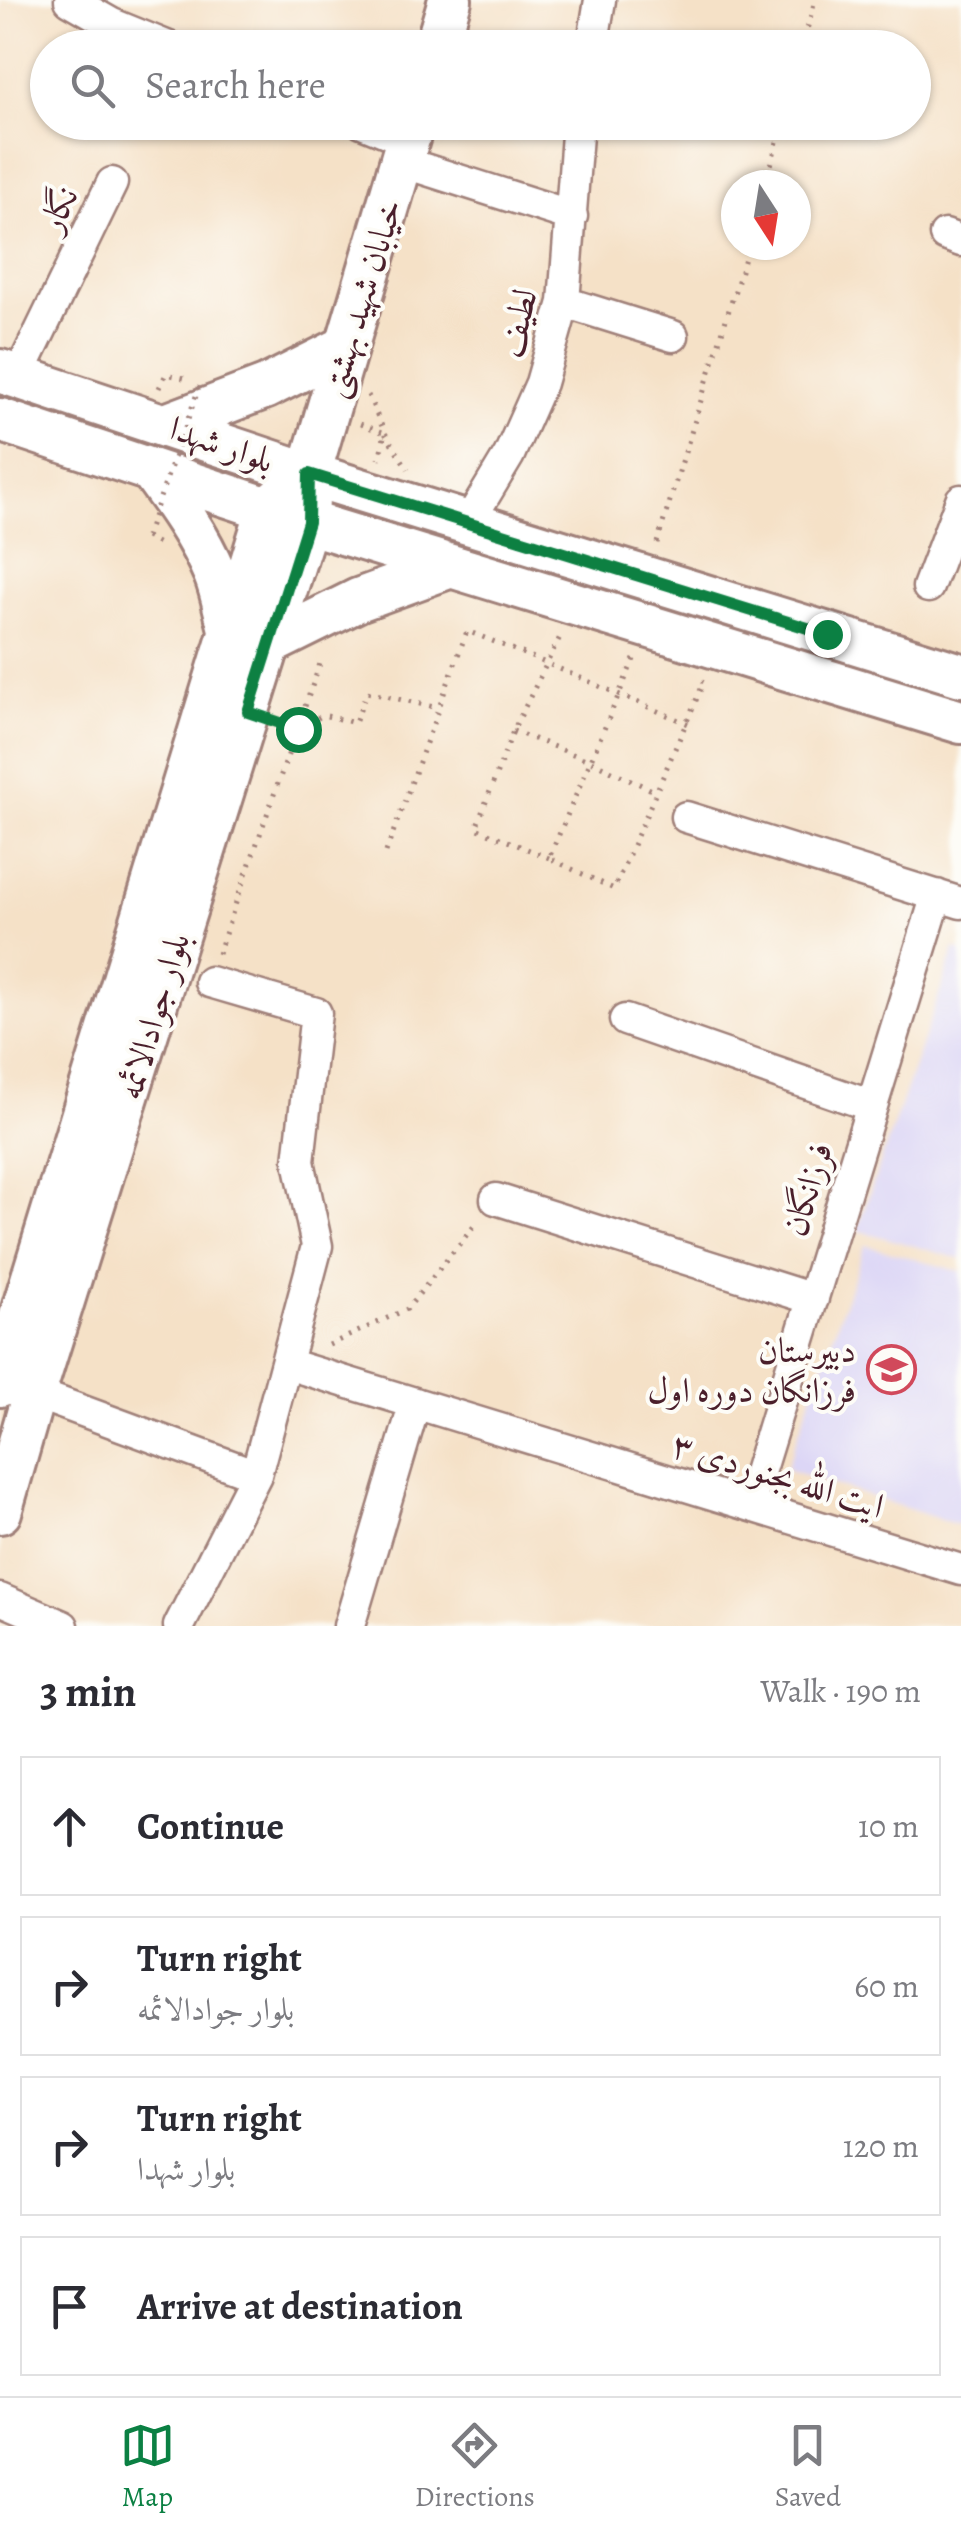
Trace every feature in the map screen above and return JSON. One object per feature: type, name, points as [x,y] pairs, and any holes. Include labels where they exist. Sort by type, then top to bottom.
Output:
[{"type":"main road","points":[[441,30],[450,0]]},
{"type":"main road","name":"خیابان شهید بهشتی","points":[[288,516],[309,474],[408,142]]},
{"type":"main road","points":[[166,425],[266,387],[346,347]]},
{"type":"main road","name":"بلوار شهدا","points":[[9,374],[309,474],[961,675]]},
{"type":"main road","name":"بلوار شهدا","points":[[0,420],[451,566],[563,624],[961,722]]},
{"type":"main road","points":[[152,470],[188,519],[250,638],[336,612],[451,566]]},
{"type":"main road","name":"بلوار جوادالائمه","points":[[0,1512],[17,1389],[288,516]]},
{"type":"main road","name":"بلوار جوادالائمه","points":[[17,1389],[248,712],[250,638]]},
{"type":"street","points":[[70,0],[127,30]]},
{"type":"street","points":[[595,30],[600,0]]},
{"type":"street","name":"لطیف","points":[[452,518],[510,456],[541,383],[564,302],[577,140]]},
{"type":"street","points":[[408,142],[572,216]]},
{"type":"street","name":"نگار","points":[[9,374],[112,183]]},
{"type":"street","points":[[564,302],[673,336]]},
{"type":"street","points":[[928,587],[961,500]]},
{"type":"street","points":[[686,817],[949,899]]},
{"type":"street","name":"فرزانگان","points":[[749,1505],[872,1106],[949,899]]},
{"type":"street","points":[[180,1626],[256,1475],[317,1246],[299,1161],[316,1014],[210,982]]},
{"type":"street","points":[[625,1020],[872,1106]]},
{"type":"street","points":[[496,1199],[812,1299]]},
{"type":"street","name":"ایت الله بجنوردی ۳","points":[[287,1364],[961,1570]]},
{"type":"street","points":[[17,1389],[256,1475]]},
{"type":"street","points":[[349,1626],[415,1403]]},
{"type":"street","points":[[0,1599],[63,1626]]},
{"type":"path","points":[[807,30],[815,0]]},
{"type":"path","points":[[770,170],[777,140]]},
{"type":"path","points":[[646,578],[744,260]]},
{"type":"path","points":[[346,347],[385,433],[452,518]]},
{"type":"path","points":[[146,537],[200,382]]},
{"type":"path","points":[[210,982],[336,612]]},
{"type":"path","points":[[563,624],[513,732],[476,828],[614,890],[704,682],[686,676]]},
{"type":"path","points":[[386,852],[466,631],[548,662],[691,725]]},
{"type":"path","points":[[549,858],[634,659]]},
{"type":"path","points":[[248,712],[298,729],[324,715],[355,723],[367,692],[438,708]]},
{"type":"path","points":[[513,732],[590,760],[656,792]]},
{"type":"path","points":[[287,1364],[407,1309],[496,1199]]},
{"type":"shaded area","points":[[955,949],[961,951],[961,1259],[857,1230]]},
{"type":"shaded area","name":"دبیرستان فرزانگان دوره اول","points":[[865,1245],[961,1272],[961,1526],[786,1469]]},
{"type":"place","name":"دبیرستان فرزانگان دوره اول","points":[[891,1370]]},
{"type":"route","points":[[298,729],[248,712],[308,522],[309,474],[827,634]]}]
